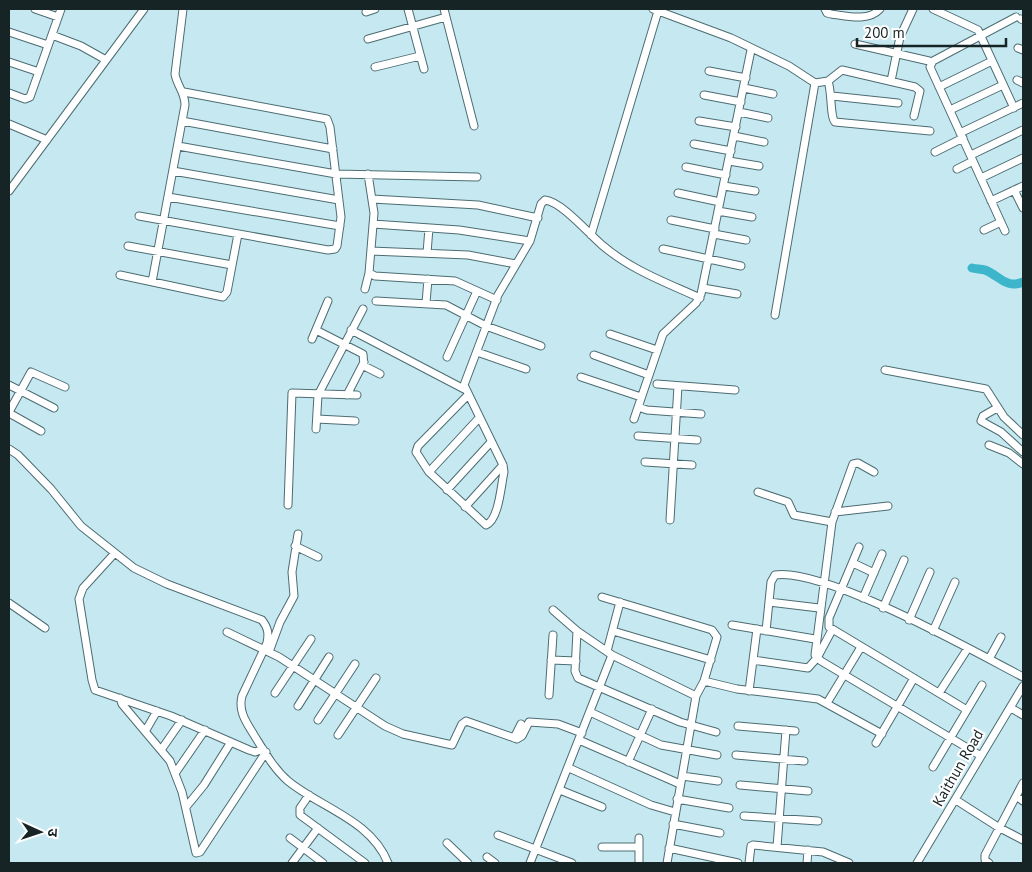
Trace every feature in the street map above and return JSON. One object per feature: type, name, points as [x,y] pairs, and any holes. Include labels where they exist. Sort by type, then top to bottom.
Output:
[{"type":"street","points":[[35,9],[58,17]]},
{"type":"street","points":[[9,93],[25,99],[30,97],[61,9]]},
{"type":"street","points":[[9,191],[42,137],[102,57],[144,9]]},
{"type":"street","points":[[152,282],[185,105],[184,92],[176,81],[175,74],[183,9]]},
{"type":"street","points":[[366,12],[375,9]]},
{"type":"street","points":[[408,9],[424,69]]},
{"type":"street","points":[[444,9],[474,126]]},
{"type":"street","points":[[825,9],[827,13],[831,14],[860,17],[875,14],[880,9]]},
{"type":"street","points":[[891,81],[900,37],[913,9]]},
{"type":"street","points":[[933,9],[978,30],[1014,108]]},
{"type":"street","points":[[591,235],[655,10],[731,38],[751,50],[789,66],[815,83],[828,81],[842,70],[919,88],[920,94],[914,116]]},
{"type":"street","points":[[368,39],[446,17]]},
{"type":"street","points":[[1006,231],[930,67],[933,61],[1020,18]]},
{"type":"street","points":[[9,32],[48,45]]},
{"type":"street","points":[[52,35],[102,57]]},
{"type":"street","points":[[855,44],[929,61]]},
{"type":"street","points":[[634,419],[663,334],[700,298],[751,50]]},
{"type":"street","points":[[375,67],[420,56]]},
{"type":"street","points":[[939,86],[992,61]]},
{"type":"street","points":[[9,62],[39,72]]},
{"type":"street","points":[[709,71],[746,78]]},
{"type":"street","points":[[828,81],[832,96],[832,117],[835,122],[930,130]]},
{"type":"street","points":[[775,315],[815,83]]},
{"type":"street","points":[[950,110],[1003,85]]},
{"type":"street","points":[[744,88],[773,94]]},
{"type":"street","points":[[139,216],[332,250],[337,246],[340,226],[339,200],[329,123],[324,118],[184,92]]},
{"type":"street","points":[[704,95],[741,102]]},
{"type":"street","points":[[832,96],[898,104]]},
{"type":"street","points":[[935,152],[1023,104]]},
{"type":"street","points":[[739,112],[768,118]]},
{"type":"street","points":[[182,121],[333,149]]},
{"type":"street","points":[[699,121],[736,127]]},
{"type":"street","points":[[9,124],[42,137]]},
{"type":"street","points":[[957,169],[972,158],[1023,130]]},
{"type":"street","points":[[734,136],[764,142]]},
{"type":"street","points":[[694,144],[731,151]]},
{"type":"street","points":[[178,146],[336,174],[477,177]]},
{"type":"street","points":[[981,178],[1023,158]]},
{"type":"street","points":[[729,161],[759,166]]},
{"type":"street","points":[[686,168],[726,175]]},
{"type":"street","points":[[173,171],[339,200]]},
{"type":"street","points":[[365,289],[370,273],[373,224],[368,174]]},
{"type":"street","points":[[724,186],[755,191]]},
{"type":"street","points":[[991,201],[1023,186]]},
{"type":"street","points":[[1014,190],[1023,208]]},
{"type":"street","points":[[678,193],[720,202]]},
{"type":"street","points":[[168,197],[340,226]]},
{"type":"street","points":[[372,199],[478,205],[538,218]]},
{"type":"street","points":[[468,396],[416,448],[417,456],[428,472],[486,525],[492,521],[504,472],[503,465],[464,388],[465,381],[496,300],[530,242],[545,200],[551,201],[634,269],[700,298]]},
{"type":"street","points":[[718,211],[752,217]]},
{"type":"street","points":[[671,220],[746,240]]},
{"type":"street","points":[[984,230],[1001,222]]},
{"type":"street","points":[[373,224],[495,234],[530,242]]},
{"type":"street","points":[[427,253],[429,228]]},
{"type":"street","points":[[120,275],[223,297],[227,292],[238,234]]},
{"type":"street","points":[[128,246],[232,265]]},
{"type":"street","points":[[663,249],[741,266]]},
{"type":"street","points":[[371,251],[468,255],[516,264]]},
{"type":"street","points":[[370,273],[375,276],[455,281],[496,300]]},
{"type":"street","points":[[426,303],[428,279]]},
{"type":"street","points":[[703,288],[736,294]]},
{"type":"street","points":[[447,357],[477,291]]},
{"type":"street","points":[[312,339],[328,301]]},
{"type":"street","points":[[376,301],[446,305],[486,326],[541,346]]},
{"type":"street","points":[[316,429],[318,394],[363,309]]},
{"type":"street","points":[[316,330],[363,354],[364,366],[380,374]]},
{"type":"street","points":[[351,330],[464,388]]},
{"type":"street","points":[[610,334],[657,350]]},
{"type":"street","points":[[477,352],[526,368]]},
{"type":"street","points":[[594,355],[649,374]]},
{"type":"street","points":[[347,395],[364,361]]},
{"type":"street","points":[[885,370],[981,387],[990,393],[996,408],[1023,435]]},
{"type":"street","points":[[40,431],[9,412],[20,392],[33,371],[65,387]]},
{"type":"street","points":[[581,377],[641,397]]},
{"type":"street","points":[[657,384],[735,390]]},
{"type":"street","points":[[9,385],[54,408]]},
{"type":"street","points":[[670,520],[678,386]]},
{"type":"street","points":[[288,505],[292,393],[357,395]]},
{"type":"street","points":[[638,407],[647,410],[701,414]]},
{"type":"street","points":[[996,408],[983,416],[981,421],[1000,432],[1023,452]]},
{"type":"street","points":[[428,472],[479,418]]},
{"type":"street","points":[[317,419],[355,421]]},
{"type":"street","points":[[638,436],[697,440]]},
{"type":"street","points":[[447,490],[491,442]]},
{"type":"street","points":[[989,445],[1009,453],[1023,464]]},
{"type":"street","points":[[9,449],[18,454],[51,488],[81,526],[134,568],[166,584],[262,620],[267,627],[269,635],[267,650]]},
{"type":"street","points":[[645,462],[692,465]]},
{"type":"street","points":[[874,472],[858,463],[853,464],[835,512],[815,639],[814,649],[817,658],[981,756]]},
{"type":"street","points":[[465,507],[503,465]]},
{"type":"street","points":[[758,492],[788,502],[794,515],[832,522]]},
{"type":"street","points":[[835,512],[888,506]]},
{"type":"street","points":[[298,534],[294,546],[292,572],[294,596],[240,703],[244,719],[279,772],[309,795],[338,810],[380,847],[388,863]]},
{"type":"street","points":[[294,546],[318,557]]},
{"type":"street","points":[[859,547],[829,618],[828,623],[832,630],[967,710]]},
{"type":"street","points":[[114,554],[83,588],[79,599],[93,686],[100,692],[182,720],[255,752],[265,751]]},
{"type":"street","points":[[862,598],[882,554]]},
{"type":"street","points":[[883,608],[904,560]]},
{"type":"street","points":[[853,563],[874,573]]},
{"type":"street","points":[[909,620],[930,572]]},
{"type":"street","points":[[766,631],[772,582],[775,575],[823,581],[933,631],[1023,677]]},
{"type":"street","points":[[933,631],[955,582]]},
{"type":"street","points":[[602,596],[716,633],[717,640],[711,660],[704,681],[696,696],[667,863]]},
{"type":"street","points":[[9,602],[45,628]]},
{"type":"street","points":[[530,863],[600,686],[620,602]]},
{"type":"street","points":[[769,602],[819,608]]},
{"type":"street","points":[[553,610],[577,631],[609,653],[696,696]]},
{"type":"street","points":[[732,625],[815,639]]},
{"type":"street","points":[[749,691],[757,629]]},
{"type":"street","points":[[753,660],[808,668],[817,658],[832,630]]},
{"type":"street","points":[[577,631],[576,674],[578,678],[691,725],[716,732]]},
{"type":"street","points":[[613,631],[711,660]]},
{"type":"street","points":[[227,632],[267,650],[395,731],[448,746],[454,743],[462,724],[469,722],[514,738],[522,736],[529,722],[558,724],[628,762],[680,784]]},
{"type":"street","points":[[549,695],[553,635]]},
{"type":"street","points":[[989,659],[1001,637]]},
{"type":"street","points":[[276,694],[311,639]]},
{"type":"street","points":[[827,703],[861,647]]},
{"type":"street","points":[[939,693],[968,648]]},
{"type":"street","points":[[298,706],[329,657]]},
{"type":"street","points":[[551,660],[576,661]]},
{"type":"street","points":[[318,720],[355,664]]},
{"type":"street","points":[[338,735],[376,678]]},
{"type":"street","points":[[876,743],[914,678]]},
{"type":"street","points":[[704,681],[749,691],[813,698],[827,703],[882,734]]},
{"type":"street","points":[[933,767],[982,685]]},
{"type":"street","name":"Kaithun Road","points":[[917,863],[1012,708],[1023,686]]},
{"type":"street","points":[[120,698],[122,704],[146,730],[176,772],[186,807],[195,852],[198,853],[265,751]]},
{"type":"street","points":[[1012,708],[1023,715]]},
{"type":"street","points":[[628,762],[652,709]]},
{"type":"street","points":[[146,730],[157,711]]},
{"type":"street","points":[[590,712],[661,745],[686,751],[717,755]]},
{"type":"street","points":[[161,750],[182,720]]},
{"type":"street","points":[[514,738],[521,724]]},
{"type":"street","points":[[738,726],[795,731]]},
{"type":"street","points":[[176,772],[205,730]]},
{"type":"street","points":[[777,847],[786,730]]},
{"type":"street","points":[[186,807],[204,785],[231,742]]},
{"type":"street","points":[[736,755],[804,761]]},
{"type":"street","points":[[569,768],[651,805],[675,812]]},
{"type":"street","points":[[682,776],[718,781]]},
{"type":"street","points":[[989,863],[985,860],[985,855],[998,827],[1023,783]]},
{"type":"street","points":[[740,785],[808,791]]},
{"type":"street","points":[[560,790],[602,807]]},
{"type":"street","points":[[309,795],[299,812],[362,862]]},
{"type":"street","points":[[1016,796],[1023,801]]},
{"type":"street","points":[[677,799],[730,808]]},
{"type":"street","points":[[956,800],[998,827],[1023,840]]},
{"type":"street","points":[[744,816],[818,821]]},
{"type":"street","points":[[673,824],[720,833]]},
{"type":"street","points":[[292,863],[318,828]]},
{"type":"street","points":[[498,836],[572,863]]},
{"type":"street","points":[[290,838],[323,863]]},
{"type":"street","points":[[639,838],[639,863]]},
{"type":"street","points":[[447,843],[468,863]]},
{"type":"street","points":[[749,863],[752,846],[823,852],[849,863]]},
{"type":"street","points":[[602,847],[639,847]]},
{"type":"street","points":[[669,848],[738,863]]},
{"type":"street","points":[[807,863],[808,850]]},
{"type":"street","points":[[487,857],[495,863]]},
{"type":"waterway","points":[[972,268],[985,270],[1007,283],[1017,284],[1023,282]]}]
